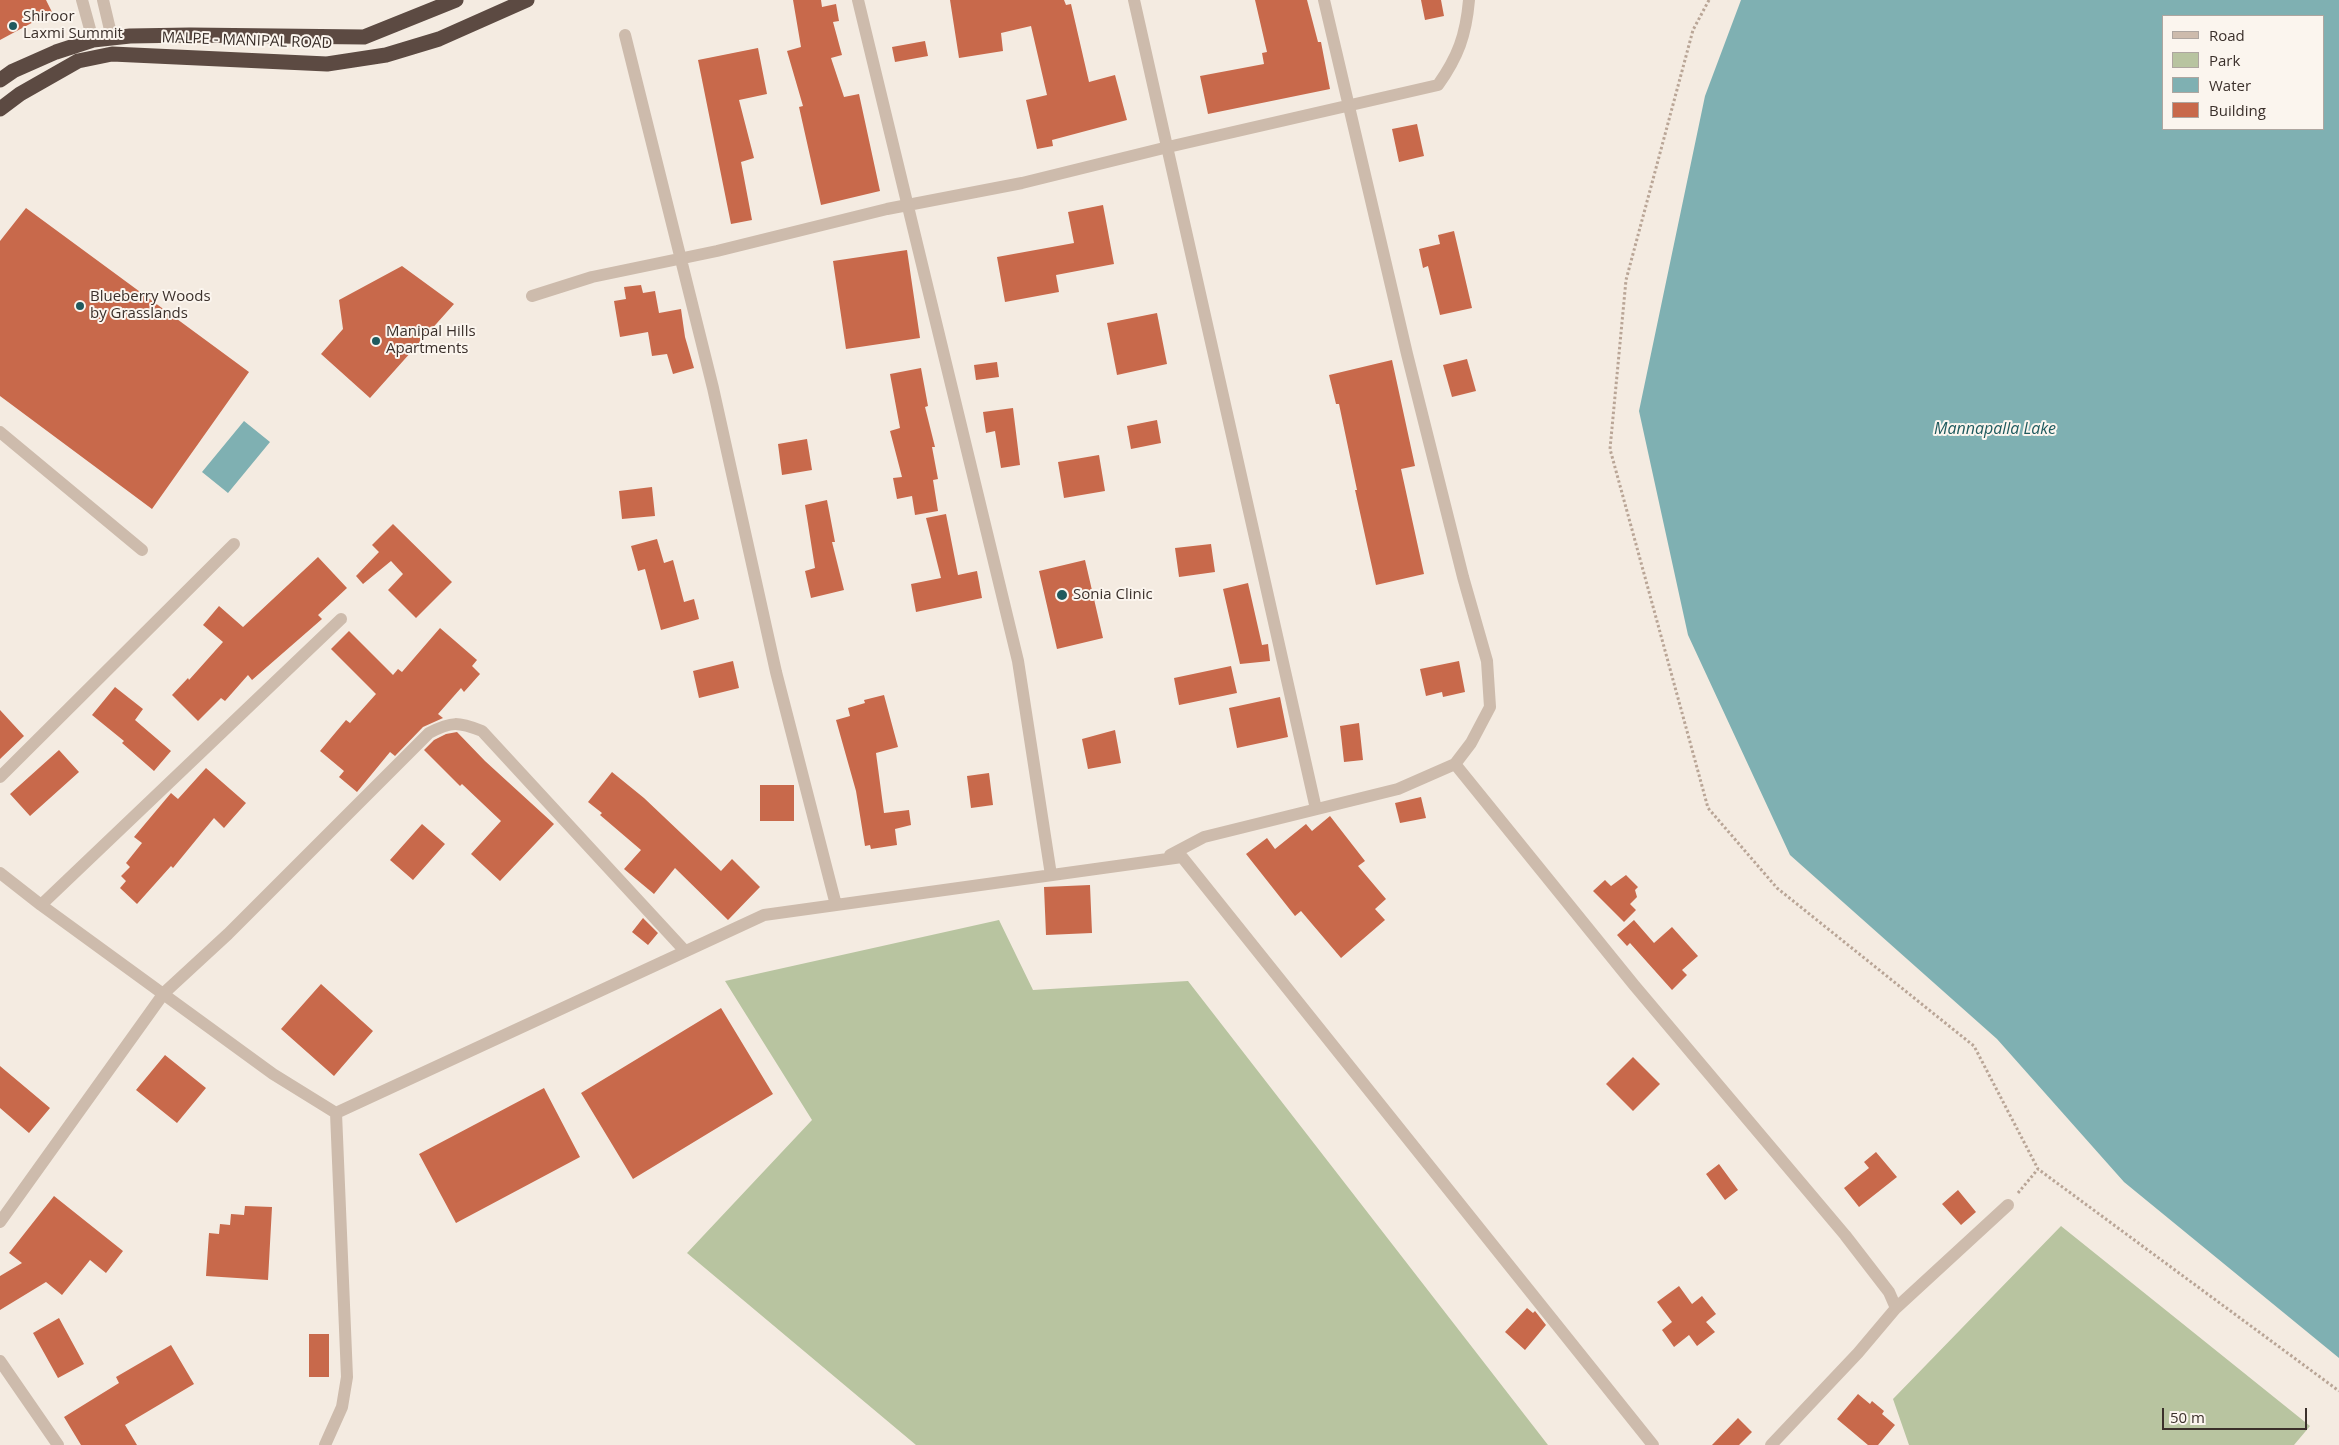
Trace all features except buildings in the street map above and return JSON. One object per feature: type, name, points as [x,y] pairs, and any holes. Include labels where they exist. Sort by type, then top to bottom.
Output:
[{"type":"highway","name":"MALPE - MANIPAL ROAD","points":[[0,80],[13,71],[56,52],[93,40],[190,35],[364,37],[456,0]]},
{"type":"highway","name":"MALPE - MANIPAL ROAD","points":[[0,109],[20,94],[78,61],[112,54],[327,64],[386,55],[439,39],[527,0]]},
{"type":"street","points":[[82,0],[93,40]]},
{"type":"street","points":[[103,0],[112,38]]},
{"type":"street","points":[[858,0],[906,206],[1018,661],[1051,875]]},
{"type":"street","points":[[1134,0],[1316,809]]},
{"type":"street","points":[[1161,860],[1204,837],[1398,789],[1454,764],[1471,743],[1490,707],[1487,661],[1463,577],[1407,354],[1324,0]]},
{"type":"street","points":[[532,296],[592,277],[681,260],[906,206],[1022,184],[1168,147],[1438,85],[1454,63],[1467,24],[1469,0]]},
{"type":"street","points":[[625,35],[713,388],[776,672],[836,905]]},
{"type":"street","points":[[0,432],[142,550]]},
{"type":"street","points":[[0,777],[234,544]]},
{"type":"street","points":[[41,905],[341,619]]},
{"type":"street","points":[[0,1222],[164,993],[228,934],[429,733],[447,724],[463,724],[482,731],[685,952]]},
{"type":"street","points":[[1454,764],[1634,985],[1845,1236],[1889,1292],[1896,1308]]},
{"type":"street","points":[[336,1113],[764,915],[1182,857],[1653,1445]]},
{"type":"street","points":[[0,872],[41,905],[273,1074],[336,1113]]},
{"type":"street","points":[[325,1445],[342,1406],[347,1378],[336,1113]]},
{"type":"street","points":[[1771,1445],[1858,1353],[1896,1308],[2008,1205]]},
{"type":"street","points":[[0,1361],[58,1445]]},
{"type":"path","points":[[1709,0],[1693,30],[1626,280],[1610,449],[1708,808],[1777,888],[1974,1046],[2038,1169],[2339,1391]]},
{"type":"path","points":[[2008,1205],[2038,1169]]},
{"type":"green space","points":[[999,920],[1033,990],[1188,981],[1548,1445],[916,1445],[687,1253],[812,1120],[725,981]]},
{"type":"green space","points":[[2061,1226],[2310,1426],[2294,1445],[1909,1445],[1893,1399]]},
{"type":"water","name":"Mannapalla Lake","points":[[1741,0],[2339,0],[2339,1358],[2124,1182],[1997,1039],[1790,855],[1688,635],[1639,411],[1705,96]]},
{"type":"water","points":[[244,421],[270,442],[228,493],[202,472]]},
{"type":"place","name":"Shiroor Laxmi Summit","points":[[13,26]]},
{"type":"place","name":"Blueberry Woods by Grasslands","points":[[80,306]]},
{"type":"place","name":"Manipal Hills Apartments","points":[[376,341]]},
{"type":"place","name":"Sonia Clinic","points":[[1062,595]]}]
